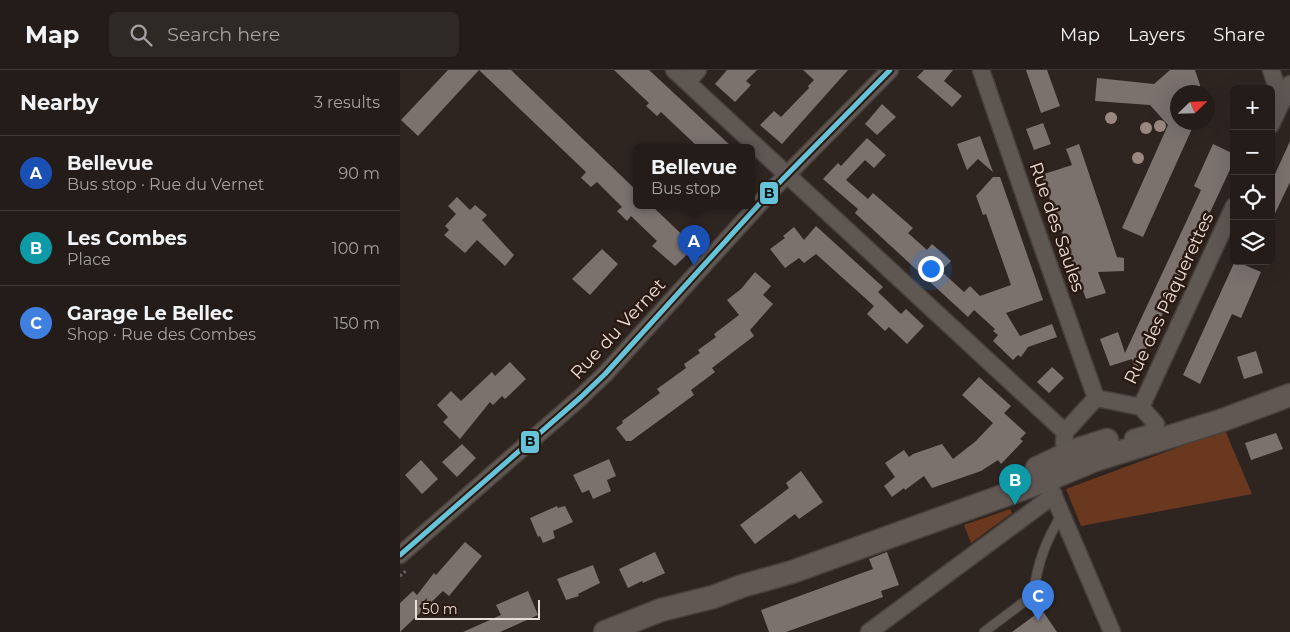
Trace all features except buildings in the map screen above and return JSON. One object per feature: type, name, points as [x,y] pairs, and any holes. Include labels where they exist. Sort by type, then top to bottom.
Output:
[{"type":"main road","points":[[1059,461],[1095,460],[1220,421],[1290,394]]},
{"type":"main road","points":[[605,632],[661,610],[713,597],[742,586],[792,572],[1059,461],[1156,424],[1238,401],[1290,394]]},
{"type":"street","points":[[674,70],[754,144]]},
{"type":"street","points":[[687,82],[698,70]]},
{"type":"street","name":"Rue du Vernet","points":[[400,555],[581,398],[787,174],[890,70]]},
{"type":"street","name":"Rue des Saules","points":[[981,70],[1096,398]]},
{"type":"street","points":[[1271,70],[1282,102]]},
{"type":"street","points":[[1275,117],[1290,84]]},
{"type":"street","points":[[755,145],[787,174],[1059,461],[1062,514],[1112,632]]},
{"type":"street","name":"Rue des Pâquerettes","points":[[1141,407],[1230,215]]},
{"type":"street","points":[[869,632],[1059,461],[1096,398],[1141,407],[1156,424],[1150,433],[1127,440],[1095,460],[1059,461]]},
{"type":"lane","points":[[984,632],[1033,595],[1037,569],[1048,537],[1062,514]]},
{"type":"shaded area","points":[[1225,430],[1252,494],[1081,526],[1066,489]]},
{"type":"shaded area","points":[[1010,509],[1012,513],[971,543],[964,525]]},
{"type":"transit line","name":"B","points":[[755,209],[890,70]]},
{"type":"transit line","name":"B","points":[[400,555],[605,374],[755,209]]},
{"type":"place","name":"Bellevue","points":[[694,266]]},
{"type":"place","name":"Les Combes","points":[[1015,505]]},
{"type":"place","name":"Garage Le Bellec","points":[[1038,621]]}]
